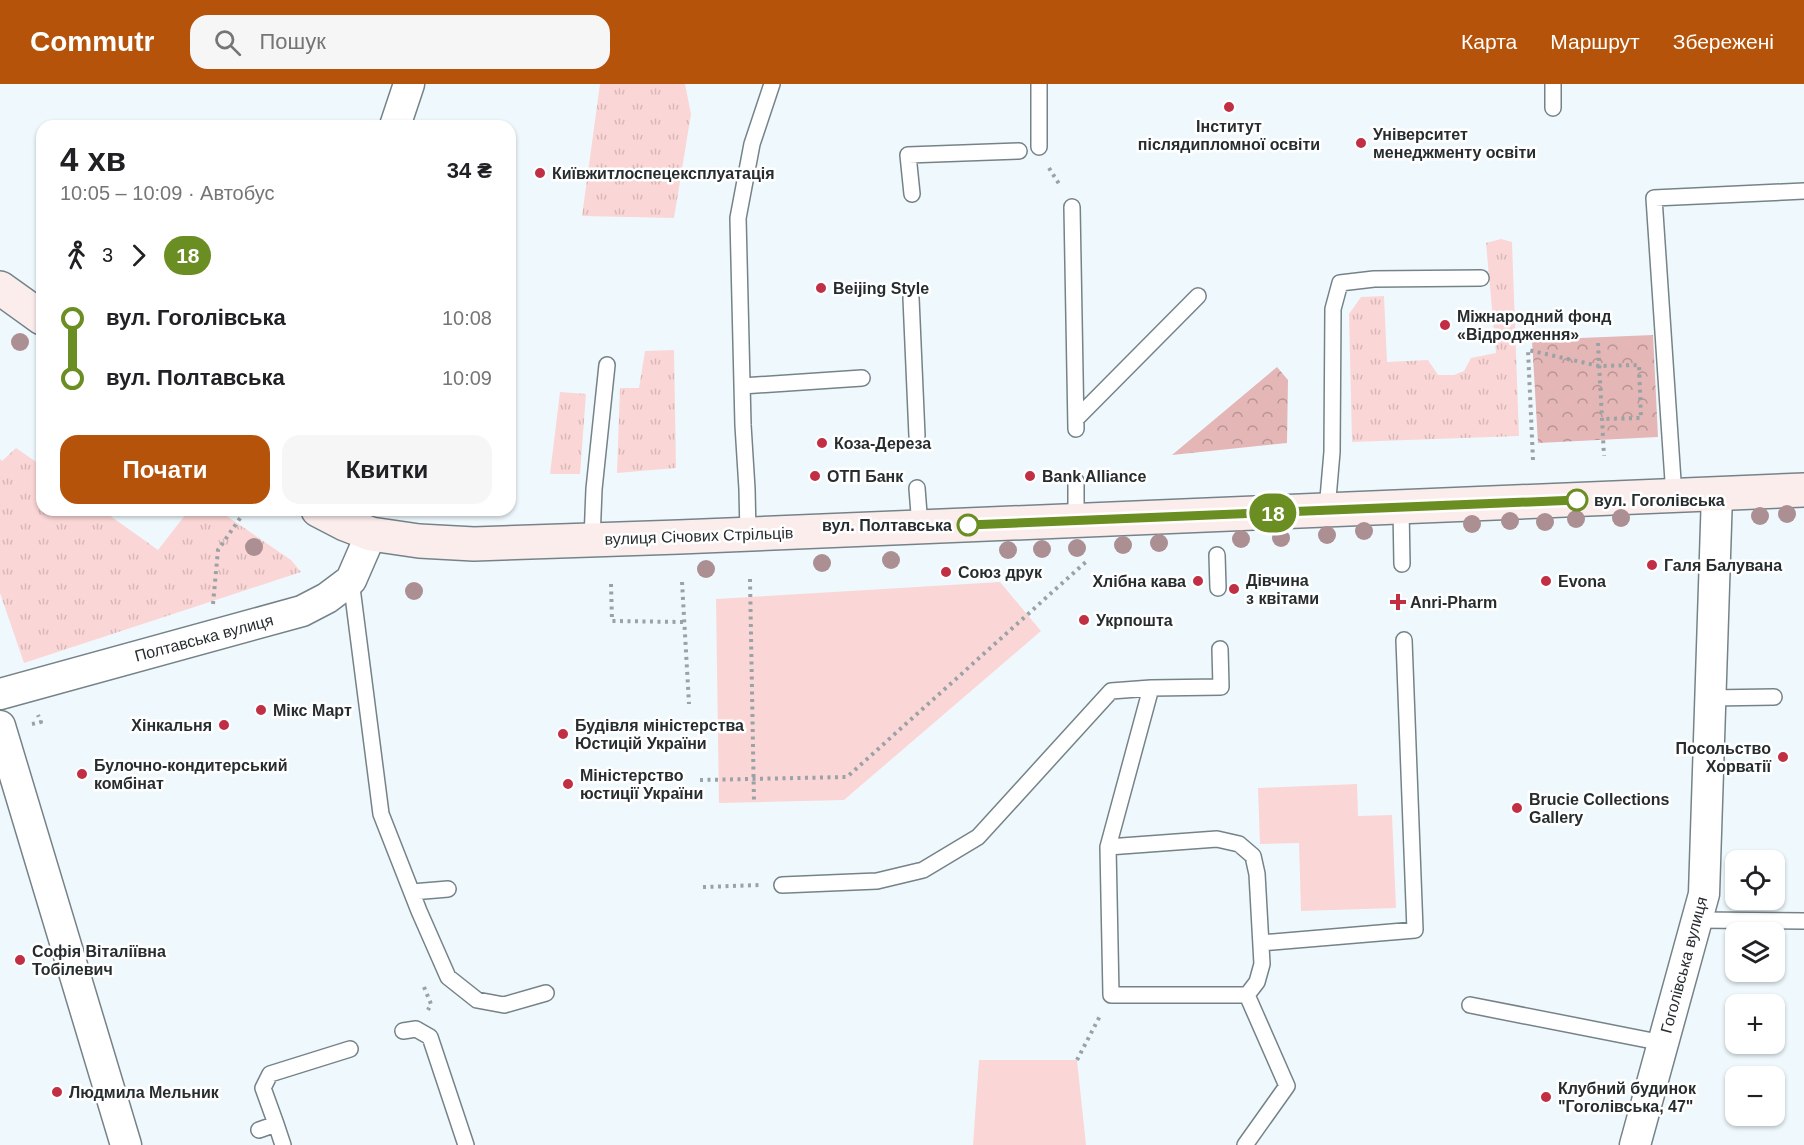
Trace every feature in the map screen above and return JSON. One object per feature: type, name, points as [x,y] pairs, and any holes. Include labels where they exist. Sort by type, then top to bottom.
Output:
[{"type":"main road","points":[[0,288],[36,314]]},
{"type":"main road","name":"вулиця Січових Стрільців","points":[[330,516],[371,534],[419,542],[474,544],[1804,490]]},
{"type":"street","points":[[397,120],[409,84]]},
{"type":"street","name":"Гоголівська вулиця","points":[[1635,1145],[1704,894],[1716,494]]},
{"type":"street","name":"Полтавська вулиця","points":[[0,694],[302,611],[327,598],[351,580],[371,534]]},
{"type":"street","points":[[0,726],[126,1145]]},
{"type":"lane","points":[[748,534],[738,218],[752,144],[772,84]]},
{"type":"lane","points":[[1039,84],[1039,147]]},
{"type":"lane","points":[[1553,84],[1553,108]]},
{"type":"lane","points":[[912,194],[908,155],[1019,151]]},
{"type":"lane","points":[[1674,496],[1654,198],[1804,191]]},
{"type":"lane","points":[[1072,207],[1076,424],[1198,296]]},
{"type":"lane","points":[[1327,510],[1332,452],[1333,309],[1340,283],[1374,279],[1481,278]]},
{"type":"lane","points":[[911,298],[917,436]]},
{"type":"lane","points":[[592,540],[594,489],[607,365]]},
{"type":"lane","points":[[742,386],[862,378]]},
{"type":"lane","points":[[1076,482],[1076,520]]},
{"type":"lane","points":[[917,488],[920,527]]},
{"type":"lane","points":[[1401,508],[1402,564]]},
{"type":"lane","points":[[1217,555],[1218,588]]},
{"type":"lane","points":[[351,580],[381,814],[448,976],[477,1000],[504,1005],[546,993]]},
{"type":"lane","points":[[1261,943],[1414,930],[1404,640]]},
{"type":"lane","points":[[783,885],[877,881],[923,870],[978,837],[1111,691],[1221,687],[1220,649]]},
{"type":"lane","points":[[1151,688],[1108,847],[1111,995],[1247,995]]},
{"type":"lane","points":[[1710,698],[1774,697]]},
{"type":"lane","points":[[1108,847],[1217,839],[1239,844],[1253,855],[1257,874],[1262,964],[1257,982],[1247,995]]},
{"type":"lane","points":[[412,892],[448,889]]},
{"type":"lane","points":[[1697,920],[1804,921]]},
{"type":"lane","points":[[1245,1145],[1287,1086],[1247,995]]},
{"type":"lane","points":[[1470,1005],[1663,1043]]},
{"type":"lane","points":[[403,1031],[416,1029],[430,1037],[466,1145]]},
{"type":"lane","points":[[283,1145],[263,1088],[270,1074],[350,1049]]},
{"type":"lane","points":[[259,1130],[276,1124]]},
{"type":"path","points":[[1039,147],[1072,207]]},
{"type":"path","points":[[1598,343],[1604,456]]},
{"type":"path","points":[[1533,460],[1528,350],[1599,366],[1639,365],[1641,418],[1602,419]]},
{"type":"path","points":[[213,605],[218,550],[242,516]]},
{"type":"path","points":[[700,780],[847,777],[1088,560]]},
{"type":"path","points":[[750,579],[754,802]]},
{"type":"path","points":[[682,582],[689,704]]},
{"type":"path","points":[[611,584],[612,621],[684,622]]},
{"type":"path","points":[[703,886],[753,885]]},
{"type":"path","points":[[423,984],[430,1004],[427,1012]]},
{"type":"path","points":[[1077,1060],[1111,995]]},
{"type":"green space","points":[[600,84],[685,84],[691,114],[674,218],[582,216]]},
{"type":"green space","points":[[1501,239],[1512,242],[1519,436],[1352,442],[1349,314],[1361,297],[1384,296],[1387,362],[1428,360],[1438,375],[1454,375],[1464,371],[1471,358],[1496,353],[1486,243]]},
{"type":"green space","points":[[1653,335],[1658,437],[1538,443],[1532,340]]},
{"type":"green space","points":[[674,350],[676,468],[617,473],[620,388],[639,388],[645,351]]},
{"type":"green space","points":[[1277,367],[1288,380],[1287,443],[1172,455]]},
{"type":"green space","points":[[560,392],[586,394],[580,474],[550,474]]},
{"type":"green space","points":[[16,448],[36,462],[36,516],[110,516],[158,550],[184,516],[227,516],[291,560],[301,572],[24,663],[0,593],[0,459],[2,461]]},
{"type":"green space","points":[[1000,582],[1041,631],[844,800],[719,803],[716,599]]},
{"type":"green space","points":[[1357,784],[1358,816],[1392,815],[1396,908],[1301,911],[1299,843],[1260,844],[1258,788]]},
{"type":"green space","points":[[979,1060],[1077,1060],[1086,1145],[973,1145]]},
{"type":"bus line","name":"18","points":[[968,525],[1577,500]]},
{"type":"place","name":"Інститут післядипломної освіти","points":[[1229,107]]},
{"type":"place","name":"Університет менеджменту освіти","points":[[1361,143]]},
{"type":"place","name":"Київжитлоспецексплуатація","points":[[540,173]]},
{"type":"place","name":"Beijing Style","points":[[821,288]]},
{"type":"place","name":"Міжнародний фонд «Відродження»","points":[[1445,325]]},
{"type":"place","name":"Коза-Дереза","points":[[822,443]]},
{"type":"place","name":"ОТП Банк","points":[[815,476]]},
{"type":"place","name":"Bank Alliance","points":[[1030,476]]},
{"type":"place","name":"вул. Гоголівська","points":[[1577,500]]},
{"type":"place","name":"вул. Полтавська","points":[[968,525]]},
{"type":"place","name":"Галя Балувана","points":[[1652,565]]},
{"type":"place","name":"Союз друк","points":[[946,572]]},
{"type":"place","name":"Хлібна кава","points":[[1198,581]]},
{"type":"place","name":"Evona","points":[[1546,581]]},
{"type":"place","name":"Дівчина з квітами","points":[[1234,589]]},
{"type":"place","name":"Anri-Pharm","points":[[1398,602]]},
{"type":"place","name":"Укрпошта","points":[[1084,620]]},
{"type":"place","name":"Мікс Март","points":[[261,710]]},
{"type":"place","name":"Хінкальня","points":[[224,725]]},
{"type":"place","name":"Будівля міністерства Юстицій України","points":[[563,734]]},
{"type":"place","name":"Посольство Хорватії","points":[[1783,757]]},
{"type":"place","name":"Булочно-кондитерський комбінат","points":[[82,774]]},
{"type":"place","name":"Міністерство юстиції України","points":[[568,784]]},
{"type":"place","name":"Brucie Collections Gallery","points":[[1517,808]]},
{"type":"place","name":"Софія Віталіївна Тобілевич","points":[[20,960]]},
{"type":"place","name":"Людмила Мельник","points":[[57,1092]]},
{"type":"place","name":"Клубний будинок \"Гоголівська, 47\"","points":[[1546,1097]]}]
